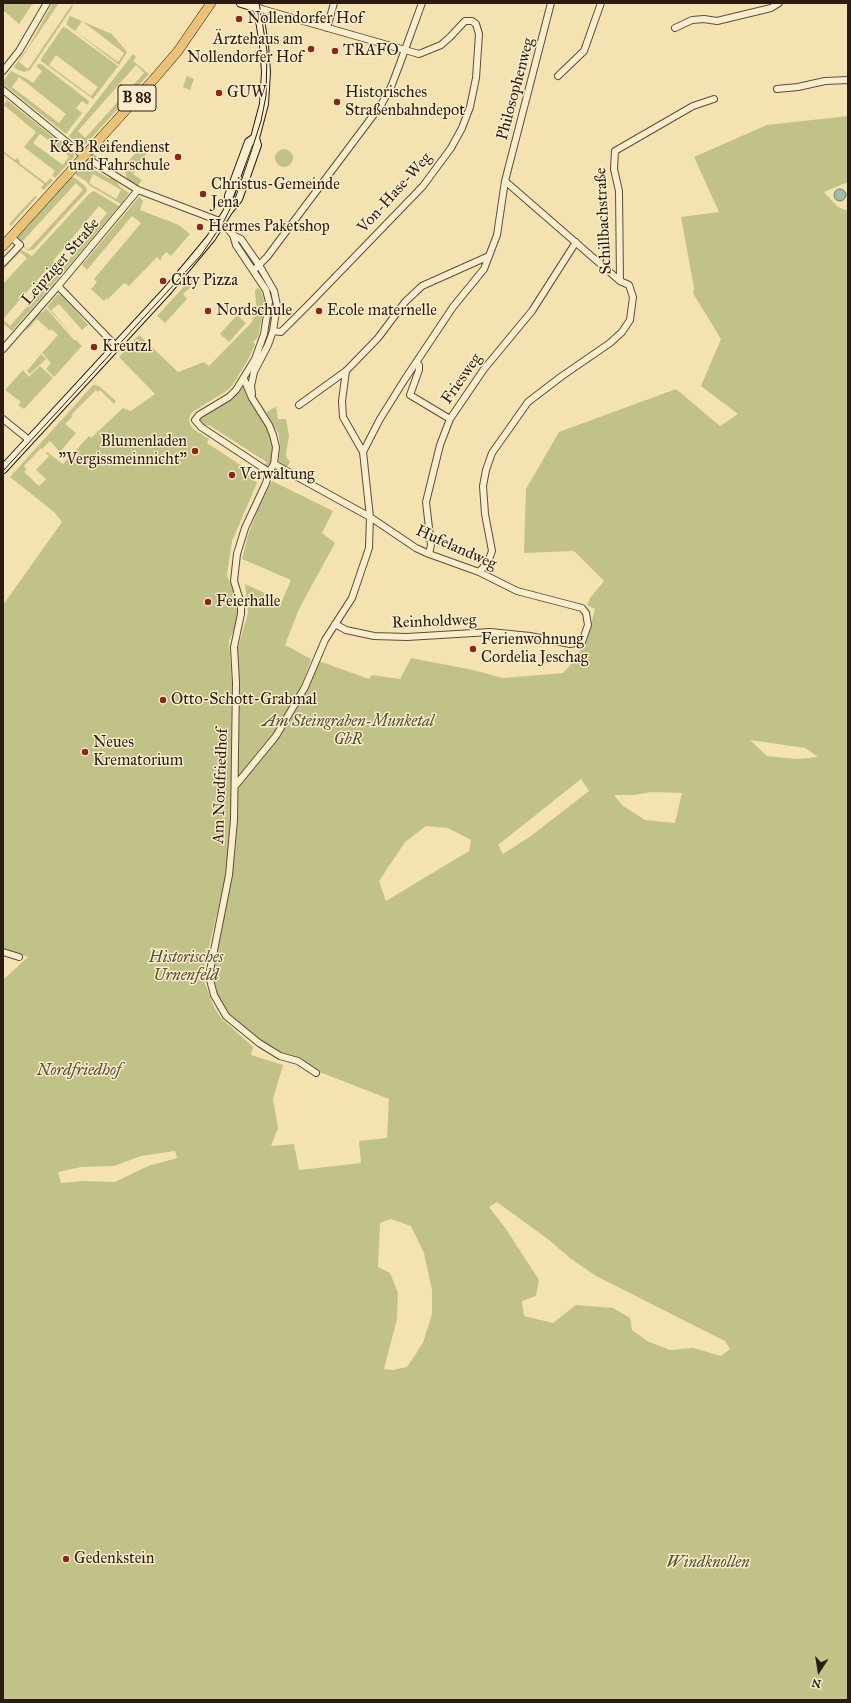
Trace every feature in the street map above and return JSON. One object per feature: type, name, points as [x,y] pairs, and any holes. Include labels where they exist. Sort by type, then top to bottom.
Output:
[{"type":"main road","name":"B 88","points":[[3,246],[85,157],[178,51],[211,3]]},
{"type":"street","points":[[3,71],[19,51],[47,3]]},
{"type":"street","points":[[241,3],[405,50]]},
{"type":"street","points":[[327,28],[334,3]]},
{"type":"street","points":[[254,270],[381,105],[391,87],[422,3]]},
{"type":"street","name":"Philosophenweg","points":[[363,452],[380,419],[405,378],[453,307],[482,273],[497,235],[505,181],[551,3]]},
{"type":"street","points":[[558,76],[584,51],[601,3]]},
{"type":"street","points":[[675,28],[692,20],[704,19],[717,21],[771,8],[779,3]]},
{"type":"street","points":[[3,469],[199,255],[228,211],[238,199],[257,146],[254,138],[264,104],[266,72],[264,45],[255,6]]},
{"type":"street","name":"Von-Hase-Weg","points":[[273,331],[281,332],[422,186],[451,148],[462,128],[470,106],[476,78],[479,34],[476,24],[472,21],[465,21],[441,45],[426,52],[419,54],[405,50]]},
{"type":"street","points":[[777,89],[798,87],[825,81],[848,80]]},
{"type":"street","points":[[3,90],[85,157]]},
{"type":"street","name":"Schillbachstraße","points":[[620,282],[619,191],[614,170],[615,151],[693,106],[714,99]]},
{"type":"street","points":[[93,162],[138,190],[222,222],[233,234],[241,239],[259,265],[274,291],[277,305],[273,331],[268,345],[254,372],[251,386],[252,398]]},
{"type":"street","points":[[480,572],[488,562],[492,551],[485,514],[483,486],[486,470],[492,453],[528,402],[562,376],[610,343],[622,332],[630,320],[633,297],[629,285],[620,282],[505,181]]},
{"type":"street","name":"Leipziger Straße","points":[[3,349],[138,190]]},
{"type":"street","points":[[233,234],[236,245],[266,290],[269,302],[267,318],[260,346],[244,379],[229,397],[199,414],[196,417],[196,422],[201,428],[269,472],[274,464],[276,447],[273,435],[252,398],[244,379]]},
{"type":"street","points":[[3,263],[20,245],[11,238]]},
{"type":"street","name":"Friesweg","points":[[429,554],[431,545],[426,502],[440,445],[450,419],[484,369],[532,311],[576,242]]},
{"type":"street","points":[[299,405],[346,371],[378,338],[405,302],[422,286],[489,256]]},
{"type":"street","points":[[58,286],[116,346]]},
{"type":"street","points":[[416,363],[419,365],[419,370],[410,395],[450,419]]},
{"type":"street","points":[[235,786],[276,736],[305,687],[325,640],[352,598],[369,548],[370,517],[363,452],[343,417],[342,400],[346,371]]},
{"type":"street","points":[[3,420],[29,440]]},
{"type":"street","name":"Hufelandweg","points":[[274,464],[370,517],[416,548],[480,572],[518,591],[582,608],[586,613],[588,625],[582,642]]},
{"type":"street","name":"Am Nordfriedhof","points":[[269,472],[266,483],[244,528],[237,554],[234,581],[241,604],[241,614],[234,647],[236,683],[234,820],[229,875],[209,976],[214,995],[226,1016],[256,1040],[280,1056],[298,1061],[316,1073]]},
{"type":"street","name":"Reinholdweg","points":[[335,624],[346,630],[374,636],[406,637],[490,632],[530,636],[570,644],[582,642]]},
{"type":"street","points":[[3,952],[19,957]]},
{"type":"green space","points":[[3,3],[33,3],[19,24],[3,10]]},
{"type":"green space","points":[[53,3],[59,3],[19,62],[28,69],[73,3],[72,8],[30,70],[24,72],[18,70],[14,67],[29,46]]},
{"type":"green space","points":[[70,16],[82,21],[112,34],[127,52],[119,65],[67,25]],"holes":[[[82,21],[124,53],[118,62],[75,31]]]},
{"type":"green space","points":[[63,27],[118,66],[93,99],[41,61]],"holes":[[[56,55],[98,87],[91,96],[49,65]]]},
{"type":"green space","points":[[133,54],[136,57],[133,61],[149,74],[86,144],[81,145],[69,136]],"holes":[[[136,65],[144,73],[85,138],[78,131]]]},
{"type":"green space","points":[[41,64],[89,101],[88,105],[82,101],[76,108],[82,113],[66,134],[3,84],[3,81],[11,71],[33,83],[42,71],[36,66]],"holes":[[[19,77],[66,114],[59,123],[12,87]]]},
{"type":"green space","points":[[187,76],[194,79],[190,90],[183,87]]},
{"type":"green space","points":[[7,100],[74,154],[74,157],[55,178],[52,175],[55,171],[24,147],[36,132],[5,106],[3,107]],"holes":[[[40,134],[69,156],[63,165],[33,143]]]},
{"type":"green space","points":[[848,116],[848,182],[824,192],[838,207],[848,211],[848,1700],[3,1700],[3,980],[28,957],[3,949],[3,605],[62,522],[54,512],[10,477],[93,385],[100,387],[116,401],[114,404],[100,390],[98,392],[96,390],[71,415],[73,416],[65,424],[76,433],[60,452],[50,441],[24,466],[27,469],[24,472],[39,486],[46,479],[36,470],[49,456],[46,453],[47,452],[63,464],[89,436],[91,438],[123,408],[131,411],[155,394],[119,357],[139,335],[178,372],[204,362],[209,366],[252,322],[256,306],[255,290],[258,288],[261,291],[264,301],[262,318],[258,337],[253,342],[255,344],[249,358],[232,386],[225,392],[192,412],[189,418],[193,429],[209,439],[207,443],[245,468],[257,483],[232,541],[227,575],[237,602],[237,623],[229,641],[232,684],[231,831],[226,875],[202,976],[214,1007],[221,1018],[253,1047],[251,1055],[283,1065],[273,1099],[278,1128],[271,1146],[294,1144],[299,1170],[361,1163],[359,1141],[387,1138],[389,1099],[317,1071],[262,1043],[229,1013],[217,994],[212,976],[232,875],[238,820],[238,788],[280,736],[307,688],[319,661],[369,679],[372,675],[400,679],[411,658],[473,670],[503,678],[563,673],[573,662],[587,640],[595,609],[587,605],[590,598],[604,581],[574,551],[524,553],[526,489],[559,432],[676,389],[720,426],[738,414],[701,386],[721,339],[693,293],[694,288],[681,217],[719,212],[694,157],[767,125]],"holes":[[[750,740],[805,748],[818,757],[797,759],[767,756]],[[581,779],[589,791],[531,836],[503,854],[498,845]],[[651,792],[682,793],[675,823],[645,820],[622,805],[614,795],[635,795]],[[426,826],[448,828],[471,840],[469,851],[386,901],[379,881],[405,842]],[[175,1151],[177,1158],[148,1166],[115,1182],[84,1181],[61,1183],[58,1172],[81,1167],[114,1166],[141,1156]],[[497,1202],[596,1276],[725,1341],[730,1349],[721,1356],[693,1348],[670,1350],[647,1341],[632,1330],[630,1318],[613,1308],[576,1305],[553,1323],[524,1316],[522,1301],[536,1296],[539,1280],[506,1229],[489,1207]],[[391,1219],[411,1226],[424,1253],[432,1290],[432,1314],[423,1343],[407,1367],[393,1370],[384,1369],[397,1319],[398,1293],[390,1273],[378,1267],[380,1223]]]},
{"type":"green space","points":[[150,144],[152,145],[133,174],[142,180],[137,187],[127,178],[125,172],[126,164],[139,149],[143,152]]},
{"type":"green space","points":[[284,149],[290,152],[293,158],[290,164],[284,167],[278,164],[275,158],[278,152]]},
{"type":"green space","points":[[3,151],[15,160],[17,158],[20,161],[19,163],[46,183],[50,178],[53,180],[44,190],[41,188],[44,184],[3,153]]},
{"type":"green space","points":[[92,153],[97,156],[91,168],[110,179],[111,175],[120,187],[129,193],[121,204],[89,185],[86,181],[76,175],[76,171]],"holes":[[[93,174],[121,190],[116,199],[89,183]]]},
{"type":"green space","points":[[71,177],[75,178],[86,187],[87,191],[34,249],[28,251],[16,240],[15,237]],"holes":[[[76,183],[83,190],[28,250],[21,243]]]},
{"type":"green space","points":[[94,191],[119,206],[12,331],[3,323],[3,319],[3,284],[27,258],[20,252],[3,270],[3,268],[20,249],[32,256],[90,193]],"holes":[[[99,206],[107,213],[61,269],[53,261]],[[47,269],[55,275],[10,326],[3,319]]]},
{"type":"green space","points":[[35,196],[37,197],[11,226],[9,224]]},
{"type":"green space","points":[[139,197],[143,201],[140,210],[179,225],[190,234],[171,256],[166,252],[161,258],[161,261],[157,257],[129,286],[124,283],[104,301],[91,289],[97,282],[94,279],[141,223],[132,216],[87,270],[82,265]]},
{"type":"green space","points":[[191,279],[195,283],[183,294],[187,299],[165,323],[157,316]]},
{"type":"green space","points":[[266,280],[270,285],[274,299],[270,330],[267,329],[270,312],[263,281]]},
{"type":"green space","points":[[61,294],[88,325],[82,330],[59,304],[51,310],[74,337],[47,307],[57,295]]},
{"type":"green space","points":[[46,308],[74,340],[82,346],[54,377],[46,369],[51,363],[42,353],[58,335],[51,329],[50,331],[37,319],[27,330],[26,329],[40,312],[42,313]]},
{"type":"green space","points":[[237,315],[246,323],[229,342],[220,334]]},
{"type":"green space","points":[[41,354],[46,359],[30,374],[27,371]]},
{"type":"green space","points":[[40,366],[53,378],[24,409],[18,405],[21,402],[5,390],[23,370],[29,377]]},
{"type":"green space","points":[[241,387],[244,387],[249,399],[268,428],[272,442],[272,457],[271,464],[268,467],[262,464],[268,463],[209,425],[202,426],[199,420],[199,417]]},
{"type":"green space","points":[[276,407],[278,419],[286,419],[289,436],[286,454],[290,462],[287,467],[279,462],[280,442],[278,433],[266,412]]},
{"type":"green space","points":[[272,481],[333,511],[322,533],[335,543],[299,609],[285,645],[311,659],[302,684],[274,733],[238,778],[237,651],[248,613],[245,584],[282,601],[291,580],[242,559],[248,535],[259,507]]},
{"type":"shaded area","points":[[838,189],[842,189],[846,195],[842,201],[838,201],[834,197],[834,193]]},
{"type":"tram line","points":[[3,471],[201,255],[223,223],[235,199],[251,152],[261,121],[266,96],[267,51],[259,3]]},
{"type":"place","name":"Nollendorfer Hof","points":[[239,19]]},
{"type":"place","name":"Ärztehaus am Nollendorfer Hof","points":[[311,49]]},
{"type":"place","name":"TRAFO","points":[[335,51]]},
{"type":"place","name":"GUW","points":[[219,93]]},
{"type":"place","name":"Historisches Straßenbahndepot","points":[[337,102]]},
{"type":"place","name":"K&B Reifendienst und Fahrschule","points":[[178,157]]},
{"type":"place","name":"Christus-Gemeinde Jena","points":[[203,194]]},
{"type":"place","name":"Hermes Paketshop","points":[[200,227]]},
{"type":"place","name":"City Pizza","points":[[163,281]]},
{"type":"place","name":"Nordschule","points":[[208,311]]},
{"type":"place","name":"Ecole maternelle","points":[[319,311]]},
{"type":"place","name":"Kreutzl","points":[[94,347]]},
{"type":"place","name":"Blumenladen \"Vergissmeinnicht\"","points":[[195,451]]},
{"type":"place","name":"Verwaltung","points":[[232,475]]},
{"type":"place","name":"Feierhalle","points":[[208,602]]},
{"type":"place","name":"Ferienwohnung Cordelia Jeschag","points":[[473,649]]},
{"type":"place","name":"Otto-Schott-Grabmal","points":[[163,700]]},
{"type":"place","name":"Neues Krematorium","points":[[85,752]]},
{"type":"place","name":"Gedenkstein","points":[[66,1559]]},
{"type":"park label","name":"Am Steingraben-Munketal GbR","points":[[348,731]]},
{"type":"park label","name":"Historisches Urnenfeld","points":[[186,967]]},
{"type":"park label","name":"Nordfriedhof","points":[[79,1071]]},
{"type":"park label","name":"Windknollen","points":[[708,1563]]}]
